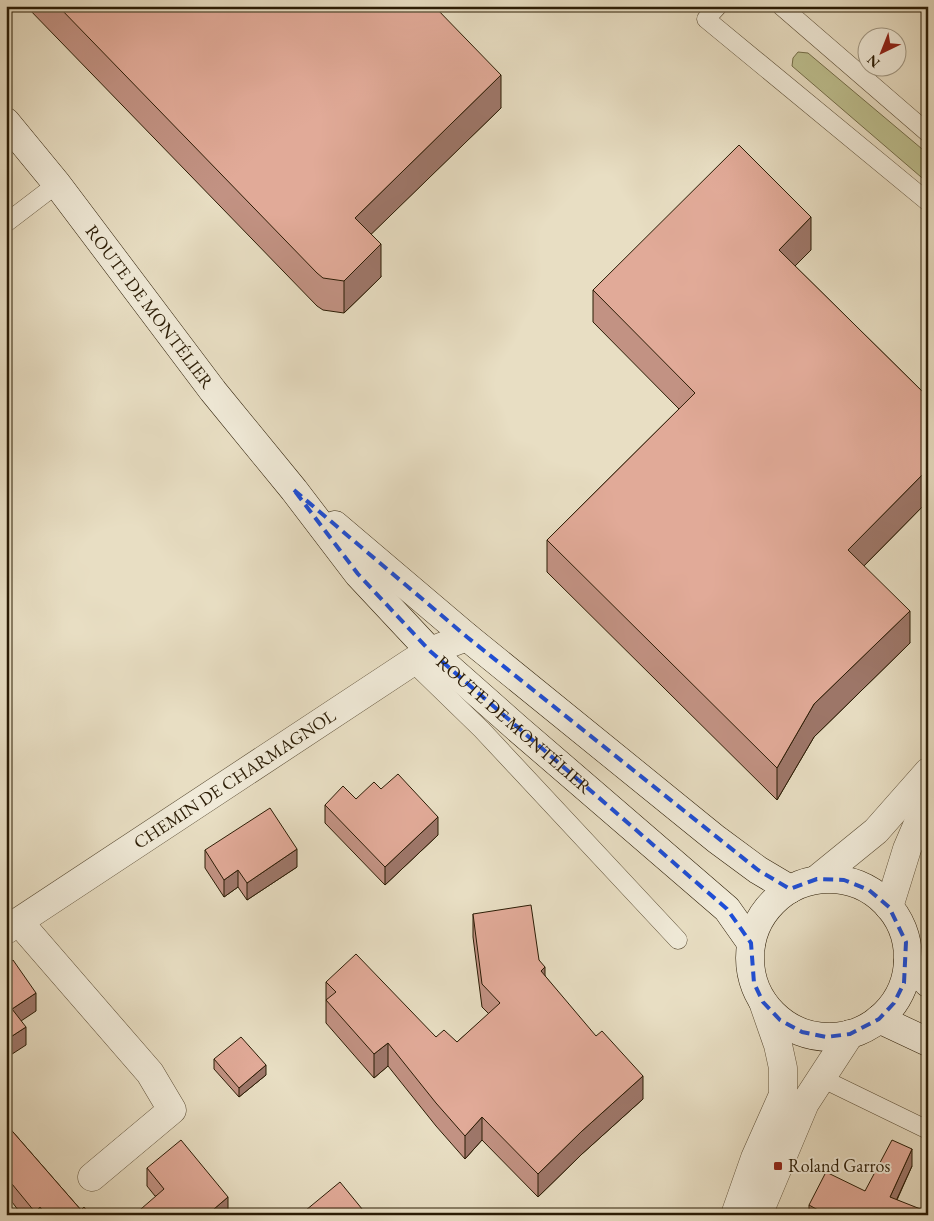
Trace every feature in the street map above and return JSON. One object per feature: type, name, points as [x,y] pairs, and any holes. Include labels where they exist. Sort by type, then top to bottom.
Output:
[{"type":"main road","name":"ROUTE DE MONTÉLIER","points":[[6,122],[57,184],[213,390],[294,490],[421,656],[517,728],[726,909],[751,943]]},
{"type":"main road","name":"ROUTE DE MONTÉLIER","points":[[294,490],[467,637],[716,839],[758,870],[790,888]]},
{"type":"main road","name":"CHEMIN DE CHARMAGNOL","points":[[13,926],[421,656],[467,637]]},
{"type":"main road","points":[[817,879],[876,831],[928,772]]},
{"type":"main road","points":[[889,907],[908,849],[928,800]]},
{"type":"main road","points":[[735,1215],[755,1158],[783,1095],[783,1068],[778,1045],[763,1002],[754,983],[750,964],[751,943],[758,921],[772,902],[790,888],[817,879],[844,880],[869,890],[889,907],[900,923],[906,942],[908,962],[904,983],[894,1003],[879,1019],[865,1028],[850,1034],[826,1037],[802,1032],[780,1020],[763,1002]]},
{"type":"main road","points":[[13,926],[150,1073],[172,1110],[92,1177]]},
{"type":"main road","points":[[908,962],[928,983]]},
{"type":"main road","points":[[879,1019],[928,1042]]},
{"type":"main road","points":[[758,1215],[805,1103],[850,1034]]},
{"type":"lane","points":[[718,6],[706,19],[928,202]]},
{"type":"lane","points":[[781,6],[928,133]]},
{"type":"lane","points":[[6,223],[57,184]]},
{"type":"lane","points":[[421,656],[482,730],[678,940]]},
{"type":"lane","points":[[821,1078],[928,1130]]},
{"type":"highlighted area","points":[[294,490],[467,637],[758,870],[790,889],[817,879],[844,880],[869,890],[889,907],[906,942],[904,983],[894,1003],[879,1019],[850,1034],[826,1037],[802,1032],[780,1020],[763,1002],[754,983],[751,943],[727,909],[430,651],[358,574]]},
{"type":"green space","points":[[798,52],[808,53],[928,154],[928,183],[792,66],[793,58]]},
{"type":"building","points":[[58,6],[434,6],[501,75],[355,218],[381,244],[344,281],[323,278]]},
{"type":"building","points":[[739,145],[811,217],[779,250],[928,397],[928,469],[848,550],[910,611],[814,704],[777,768],[547,540],[695,393],[593,290]]},
{"type":"building","points":[[398,774],[438,817],[385,867],[325,805],[343,786],[356,799],[374,782],[381,789]]},
{"type":"building","points":[[270,808],[297,849],[247,883],[238,870],[224,880],[205,850]]},
{"type":"building","points":[[531,905],[539,960],[545,967],[541,971],[596,1036],[602,1031],[643,1076],[538,1174],[482,1117],[465,1136],[388,1043],[374,1054],[326,1000],[336,992],[326,982],[356,954],[436,1037],[444,1030],[457,1042],[500,1003],[482,984],[473,914]]},
{"type":"building","points":[[13,960],[36,993],[12,1009],[26,1027],[6,1040],[6,965]]},
{"type":"building","points":[[241,1037],[266,1065],[239,1088],[214,1059]]},
{"type":"building","points":[[6,1124],[81,1210],[84,1207],[90,1215],[46,1215],[40,1207],[35,1212],[12,1184],[9,1187],[6,1183]]},
{"type":"building","points":[[181,1140],[228,1197],[207,1215],[134,1215],[164,1189],[147,1168]]},
{"type":"building","points":[[892,1140],[912,1149],[890,1197],[928,1212],[928,1215],[827,1215],[809,1205],[826,1172],[865,1191]]},
{"type":"building","points":[[340,1182],[367,1215],[300,1215]]},
{"type":"place","name":"Roland Garros","points":[[778,1166]]}]
